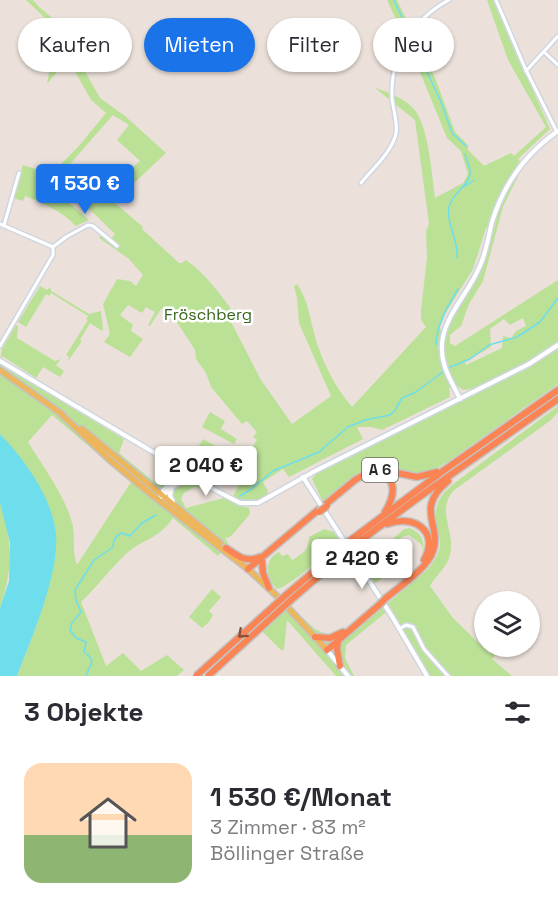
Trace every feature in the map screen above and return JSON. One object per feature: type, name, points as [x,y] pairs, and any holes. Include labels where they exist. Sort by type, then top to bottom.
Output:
[{"type":"highway","name":"A 6","points":[[196,676],[381,517],[558,390]]},
{"type":"highway","name":"A 6","points":[[354,542],[378,528],[558,399]]},
{"type":"highway","points":[[326,649],[421,568],[432,555],[435,543],[430,514],[432,501],[440,488],[461,467]]},
{"type":"highway","name":"A 6","points":[[327,505],[370,471],[384,470],[417,477],[443,471]]},
{"type":"highway","points":[[250,570],[356,482],[377,473],[383,475],[391,483],[394,492],[392,501],[381,517]]},
{"type":"highway","points":[[378,528],[396,520],[404,520],[420,525],[428,535],[428,549],[424,561],[386,597]]},
{"type":"highway","points":[[228,551],[246,560],[263,558]]},
{"type":"highway","points":[[263,558],[263,573],[268,588]]},
{"type":"highway","name":"A 6","points":[[208,676],[288,597]]},
{"type":"highway","points":[[326,649],[338,641],[378,604]]},
{"type":"highway","points":[[315,637],[330,638],[343,633]]},
{"type":"highway","points":[[338,641],[340,666]]},
{"type":"main road","points":[[0,370],[89,434],[174,509],[228,551]]},
{"type":"main road","points":[[174,509],[183,512],[250,570],[326,649]]},
{"type":"street","points":[[361,183],[387,153],[393,142],[397,124],[393,79],[399,56],[409,35],[430,11],[449,0]]},
{"type":"street","points":[[460,399],[443,362],[442,343],[448,321],[479,268],[505,188],[531,153],[557,132],[526,71],[496,0]]},
{"type":"street","points":[[526,71],[558,36]]},
{"type":"street","points":[[544,52],[558,65]]},
{"type":"street","points":[[19,173],[2,224],[53,247]]},
{"type":"street","points":[[53,247],[88,225],[93,226],[117,246]]},
{"type":"street","points":[[0,346],[53,255],[53,247]]},
{"type":"street","points":[[160,497],[181,479],[198,481],[231,500],[246,504],[258,503],[303,477],[529,364],[558,345]]},
{"type":"street","points":[[0,361],[231,500]]},
{"type":"street","points":[[167,460],[174,466],[181,479]]},
{"type":"street","points":[[160,497],[172,481],[196,477]]},
{"type":"street","points":[[303,477],[393,618],[427,676]]},
{"type":"street","points":[[172,487],[170,496],[174,509]]},
{"type":"street","points":[[399,629],[406,625],[412,627],[429,655],[448,676]]},
{"type":"street","points":[[326,649],[348,676]]},
{"type":"green space","points":[[26,0],[33,0],[52,18],[44,18]]},
{"type":"green space","points":[[387,0],[397,0],[406,18],[395,18]]},
{"type":"green space","name":"Fröschberg","points":[[487,0],[493,0],[550,129],[518,159],[520,161],[503,187],[486,228],[473,269],[445,314],[439,329],[447,332],[477,278],[486,257],[499,210],[521,170],[503,207],[483,281],[469,304],[461,326],[450,335],[450,343],[455,346],[558,280],[558,384],[449,461],[421,475],[374,465],[360,472],[323,502],[312,479],[317,473],[525,369],[523,365],[472,389],[463,390],[456,385],[449,388],[450,397],[382,430],[357,427],[363,439],[289,477],[283,469],[263,482],[268,494],[260,499],[246,501],[233,496],[238,487],[239,478],[224,466],[226,462],[238,469],[257,440],[253,437],[257,432],[247,421],[242,424],[211,387],[206,373],[196,359],[195,350],[169,310],[166,307],[161,309],[150,326],[148,325],[155,312],[146,307],[142,313],[128,305],[120,315],[133,325],[131,331],[143,339],[130,357],[104,342],[110,334],[103,304],[117,279],[130,281],[136,286],[143,275],[129,259],[99,238],[103,232],[111,239],[115,234],[74,194],[67,201],[89,220],[76,226],[59,212],[39,202],[25,196],[23,201],[13,198],[23,165],[51,174],[78,147],[106,113],[91,100],[75,72],[85,72],[100,98],[125,116],[166,153],[115,203],[179,263],[186,260],[218,292],[234,313],[229,318],[261,380],[292,424],[331,396],[299,323],[294,286],[297,284],[304,296],[325,364],[352,407],[426,327],[421,320],[421,310],[427,258],[426,231],[429,224],[415,120],[375,88],[405,101],[418,115],[427,144],[435,198],[463,183],[468,174],[461,151],[447,138],[420,72],[432,72],[455,132],[484,166],[511,153],[514,156],[546,127],[508,60]],"holes":[[[113,115],[129,125],[117,140],[140,161],[105,191],[86,177],[63,172]],[[523,318],[526,326],[516,331],[511,338],[503,336],[502,348],[466,365],[465,362],[491,347],[490,329],[504,319],[510,325]]]},
{"type":"green space","points":[[49,72],[57,72],[47,84]]},
{"type":"green space","points":[[40,286],[47,290],[51,289],[89,314],[101,311],[103,330],[90,323],[80,340],[82,341],[68,361],[69,357],[66,355],[88,320],[86,319],[88,316],[51,293],[49,296],[46,294],[26,327],[18,322]]},
{"type":"green space","points":[[16,325],[18,326],[17,338],[55,361],[61,359],[56,365],[64,371],[60,377],[43,367],[36,378],[2,356],[0,359],[2,349]]},
{"type":"green space","points":[[0,364],[124,439],[119,453],[157,484],[169,473],[173,474],[162,488],[167,492],[185,483],[205,488],[194,487],[184,493],[181,499],[186,508],[224,498],[249,508],[250,514],[232,535],[225,537],[228,544],[218,556],[173,518],[156,535],[126,554],[81,602],[106,666],[123,653],[141,671],[167,655],[184,670],[177,676],[17,676],[36,627],[49,581],[22,461],[0,434]],"holes":[[[52,415],[131,482],[77,565],[73,527],[66,506],[28,442]]]},
{"type":"green space","points":[[558,406],[558,412],[551,420],[453,491],[446,507],[451,538],[450,555],[430,586],[453,618],[474,638],[474,657],[494,657],[492,659],[512,676],[429,676],[390,609],[346,645],[345,658],[354,676],[336,676],[287,620],[284,650],[281,650],[262,631],[289,605],[315,629],[328,635],[339,630],[346,639],[427,570],[435,559],[440,542],[436,513],[439,500],[452,485]]},
{"type":"green space","points":[[210,412],[225,421],[221,429],[237,439],[234,444],[202,427]]},
{"type":"green space","points":[[203,439],[227,453],[220,464],[196,450]]},
{"type":"green space","points":[[0,503],[10,556],[0,608]]},
{"type":"green space","points":[[409,528],[421,536],[423,550],[421,544],[409,535],[398,540],[389,549],[377,570],[381,579],[374,584],[362,567],[404,529]]},
{"type":"green space","points":[[324,529],[334,532],[339,540],[301,575],[277,589],[270,579],[268,564],[270,559],[279,552],[282,556],[288,554],[292,560],[294,559],[305,550],[309,537]]},
{"type":"green space","points":[[212,589],[221,597],[209,611],[213,615],[202,628],[189,617]]},
{"type":"water","points":[[0,434],[19,455],[36,480],[49,506],[56,534],[56,550],[49,587],[17,676],[0,676],[0,608],[9,581],[10,543],[0,503]]},
{"type":"waterway","points":[[394,0],[441,102],[452,133],[466,146]]},
{"type":"waterway","points":[[457,258],[449,220],[449,207],[470,176],[465,154]]},
{"type":"waterway","points":[[465,186],[474,180]]},
{"type":"waterway","points":[[436,345],[440,323],[458,289]]},
{"type":"waterway","points":[[448,368],[470,359],[489,345],[517,337],[540,322],[558,298]]},
{"type":"waterway","points":[[240,496],[273,471],[319,452],[348,427],[365,420],[390,415],[402,398],[416,392],[444,371]]},
{"type":"waterway","points":[[86,676],[92,662],[84,652],[86,642],[76,638],[70,630],[72,623],[81,612],[75,590],[94,560],[113,547],[117,535],[121,533],[130,536],[142,523],[156,515]]}]
